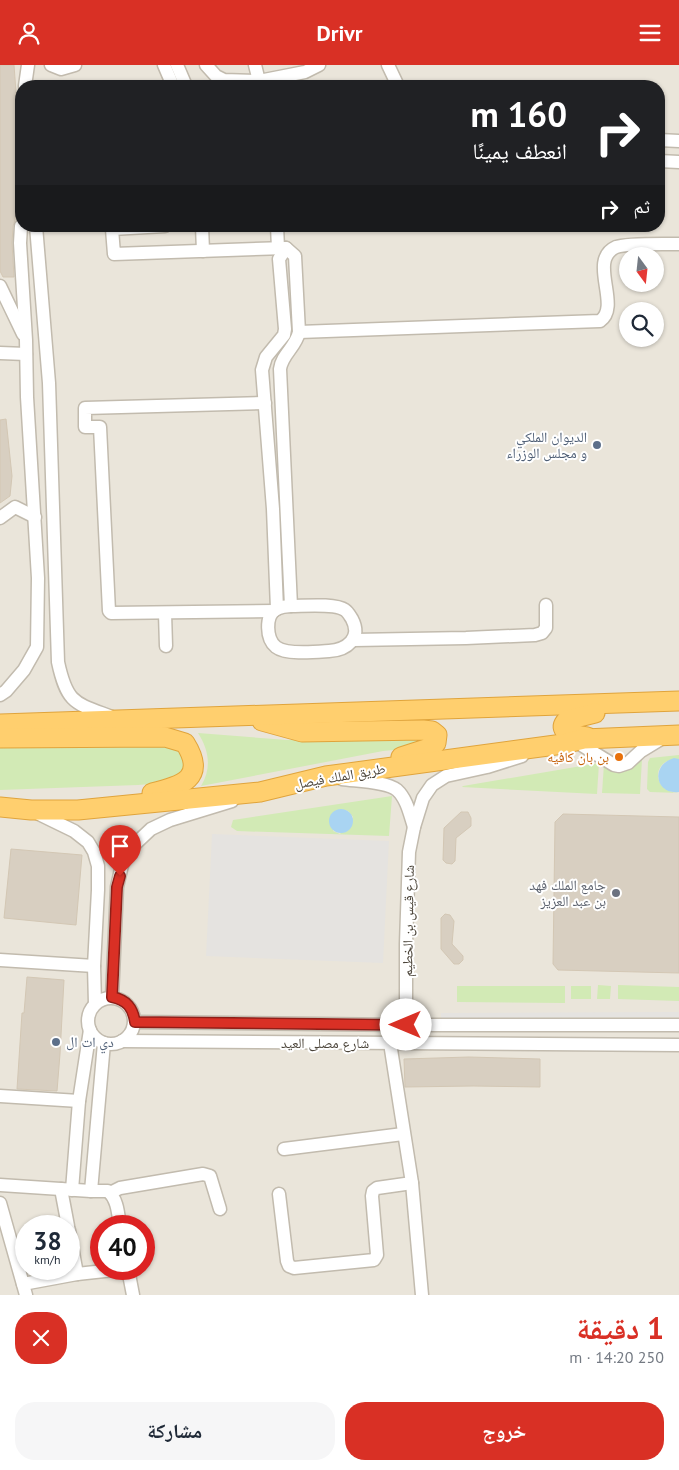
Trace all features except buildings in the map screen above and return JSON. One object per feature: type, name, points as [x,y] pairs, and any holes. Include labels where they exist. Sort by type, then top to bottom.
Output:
[{"type":"highway","points":[[0,724],[679,701]]},
{"type":"highway","points":[[596,739],[574,735],[565,731],[564,723],[567,720],[618,707],[653,702]]},
{"type":"highway","points":[[243,715],[302,732],[423,730],[432,731],[436,735],[436,743],[432,747],[347,773]]},
{"type":"highway","name":"طريق الملك فيصل","points":[[0,807],[78,811],[260,792],[326,776],[569,742],[674,735]]},
{"type":"highway","points":[[0,738],[166,737],[185,743],[191,753],[194,768],[189,779],[176,787],[78,811]]},
{"type":"street","points":[[26,80],[28,65]]},
{"type":"street","points":[[52,65],[61,69],[75,65]]},
{"type":"street","points":[[164,65],[170,80]]},
{"type":"street","points":[[177,65],[183,80]]},
{"type":"street","points":[[206,65],[216,76],[224,80]]},
{"type":"street","points":[[255,65],[260,80]]},
{"type":"street","points":[[265,80],[305,72],[319,65]]},
{"type":"street","points":[[388,65],[395,80]]},
{"type":"street","points":[[665,140],[679,141]]},
{"type":"street","points":[[665,161],[679,162]]},
{"type":"street","points":[[2,690],[24,670],[37,647],[38,578],[27,397],[21,232]]},
{"type":"street","points":[[36,232],[49,383],[58,663],[62,682],[71,698],[86,707],[117,719]]},
{"type":"street","points":[[112,232],[114,254],[282,248],[295,256],[299,332],[298,338],[281,361],[280,369],[291,606]]},
{"type":"street","points":[[202,232],[203,251]]},
{"type":"street","points":[[264,403],[85,408],[85,427],[100,427],[107,608],[111,613],[275,610],[291,606],[336,607],[344,610],[354,623],[356,632],[354,640],[346,647],[338,650],[286,652],[276,647],[270,640],[269,621],[275,610],[273,500],[262,370],[266,357],[284,335],[285,329],[279,259],[282,248],[278,232]]},
{"type":"street","points":[[299,332],[600,321],[605,317],[608,309],[604,265],[608,253],[618,246],[679,244]]},
{"type":"street","points":[[0,286],[26,340]]},
{"type":"street","points":[[0,353],[26,354]]},
{"type":"street","points":[[0,517],[15,507],[34,517]]},
{"type":"street","points":[[354,640],[466,639],[535,635],[542,633],[546,628],[546,605]]},
{"type":"street","points":[[165,613],[166,646]]},
{"type":"street","points":[[569,742],[619,766],[628,763],[641,751],[674,735]]},
{"type":"street","name":"شارع قيس بن الخطيم","points":[[394,1043],[406,1025],[409,851],[423,798],[432,785],[446,776],[487,767],[569,742]]},
{"type":"street","points":[[326,776],[387,785],[397,790],[404,799],[414,827]]},
{"type":"street","points":[[112,997],[117,887],[122,865],[134,845],[151,829],[170,820],[260,792]]},
{"type":"street","points":[[30,810],[74,831],[88,842],[94,852],[98,866],[94,966],[95,1004],[88,1017],[90,1030],[67,1190],[68,1215]]},
{"type":"street","points":[[0,960],[94,966]]},
{"type":"street","points":[[90,1030],[94,1036],[104,1043],[110,1044],[122,1041],[131,1033],[135,1022],[131,1008],[126,1002],[112,997],[95,1004]]},
{"type":"street","name":"شارع مصلى العيد","points":[[135,1022],[406,1025],[679,1025]]},
{"type":"street","name":"شارع مصلى العيد","points":[[122,1041],[679,1045]]},
{"type":"street","points":[[91,1191],[104,1043]]},
{"type":"street","points":[[394,1043],[403,1134],[412,1183],[422,1295]]},
{"type":"street","points":[[0,1096],[79,1101]]},
{"type":"street","points":[[284,1149],[403,1134]]},
{"type":"street","points":[[110,1193],[120,1188],[203,1173],[210,1176],[220,1209]]},
{"type":"street","points":[[280,1194],[287,1261],[289,1266],[294,1268],[374,1260],[378,1255],[373,1191],[377,1188],[412,1183]]},
{"type":"street","points":[[0,1185],[108,1191],[116,1203],[118,1215]]},
{"type":"street","points":[[0,1203],[24,1290],[57,1280]]},
{"type":"street","points":[[130,1280],[133,1295]]},
{"type":"shaded area","points":[[0,65],[679,65],[679,1295],[0,1295]]},
{"type":"shaded area","points":[[212,834],[389,841],[383,963],[206,956]]},
{"type":"shaded area","points":[[679,1012],[679,1017],[441,1018],[441,1013]]},
{"type":"green space","points":[[198,733],[287,740],[374,736],[420,739],[421,742],[415,748],[383,751],[201,786],[207,773],[208,759],[205,746]]},
{"type":"green space","points":[[172,744],[185,755],[186,767],[177,778],[162,783],[0,790],[0,746]]},
{"type":"green space","points":[[679,755],[679,759],[664,763],[658,774],[659,781],[663,787],[669,791],[679,793],[650,792],[647,789],[648,762],[650,758]]},
{"type":"green space","points":[[636,758],[642,759],[640,794],[602,793],[604,764]]},
{"type":"green space","points":[[599,763],[597,794],[462,787],[463,786]]},
{"type":"green space","points":[[392,796],[389,836],[237,831],[231,827],[233,820]],"holes":[[[340,809],[348,811],[353,817],[340,834],[333,831]]]},
{"type":"green space","points":[[598,985],[611,986],[610,999],[597,999]]},
{"type":"green space","points":[[618,985],[679,987],[679,1001],[618,999]]},
{"type":"green space","points":[[457,986],[565,986],[565,1003],[457,1002]]},
{"type":"green space","points":[[571,986],[591,986],[591,999],[571,999]]},
{"type":"water","points":[[674,758],[679,759],[679,792],[671,792],[665,789],[658,779],[661,767]]},
{"type":"water","points":[[336,809],[346,809],[353,816],[353,826],[346,833],[336,833],[329,826],[329,816]]},
{"type":"place","name":"الديوان الملكي و مجلس الوزراء","points":[[597,445]]},
{"type":"place","name":"بن بان كافيه","points":[[619,757]]},
{"type":"place","name":"جامع الملك فهد بن عبد العزيز","points":[[616,893]]},
{"type":"place","name":"دي ات ال","points":[[56,1042]]},
{"type":"route","points":[[120,876],[117,887],[112,997],[126,1002],[131,1008],[135,1022],[406,1025]]}]
